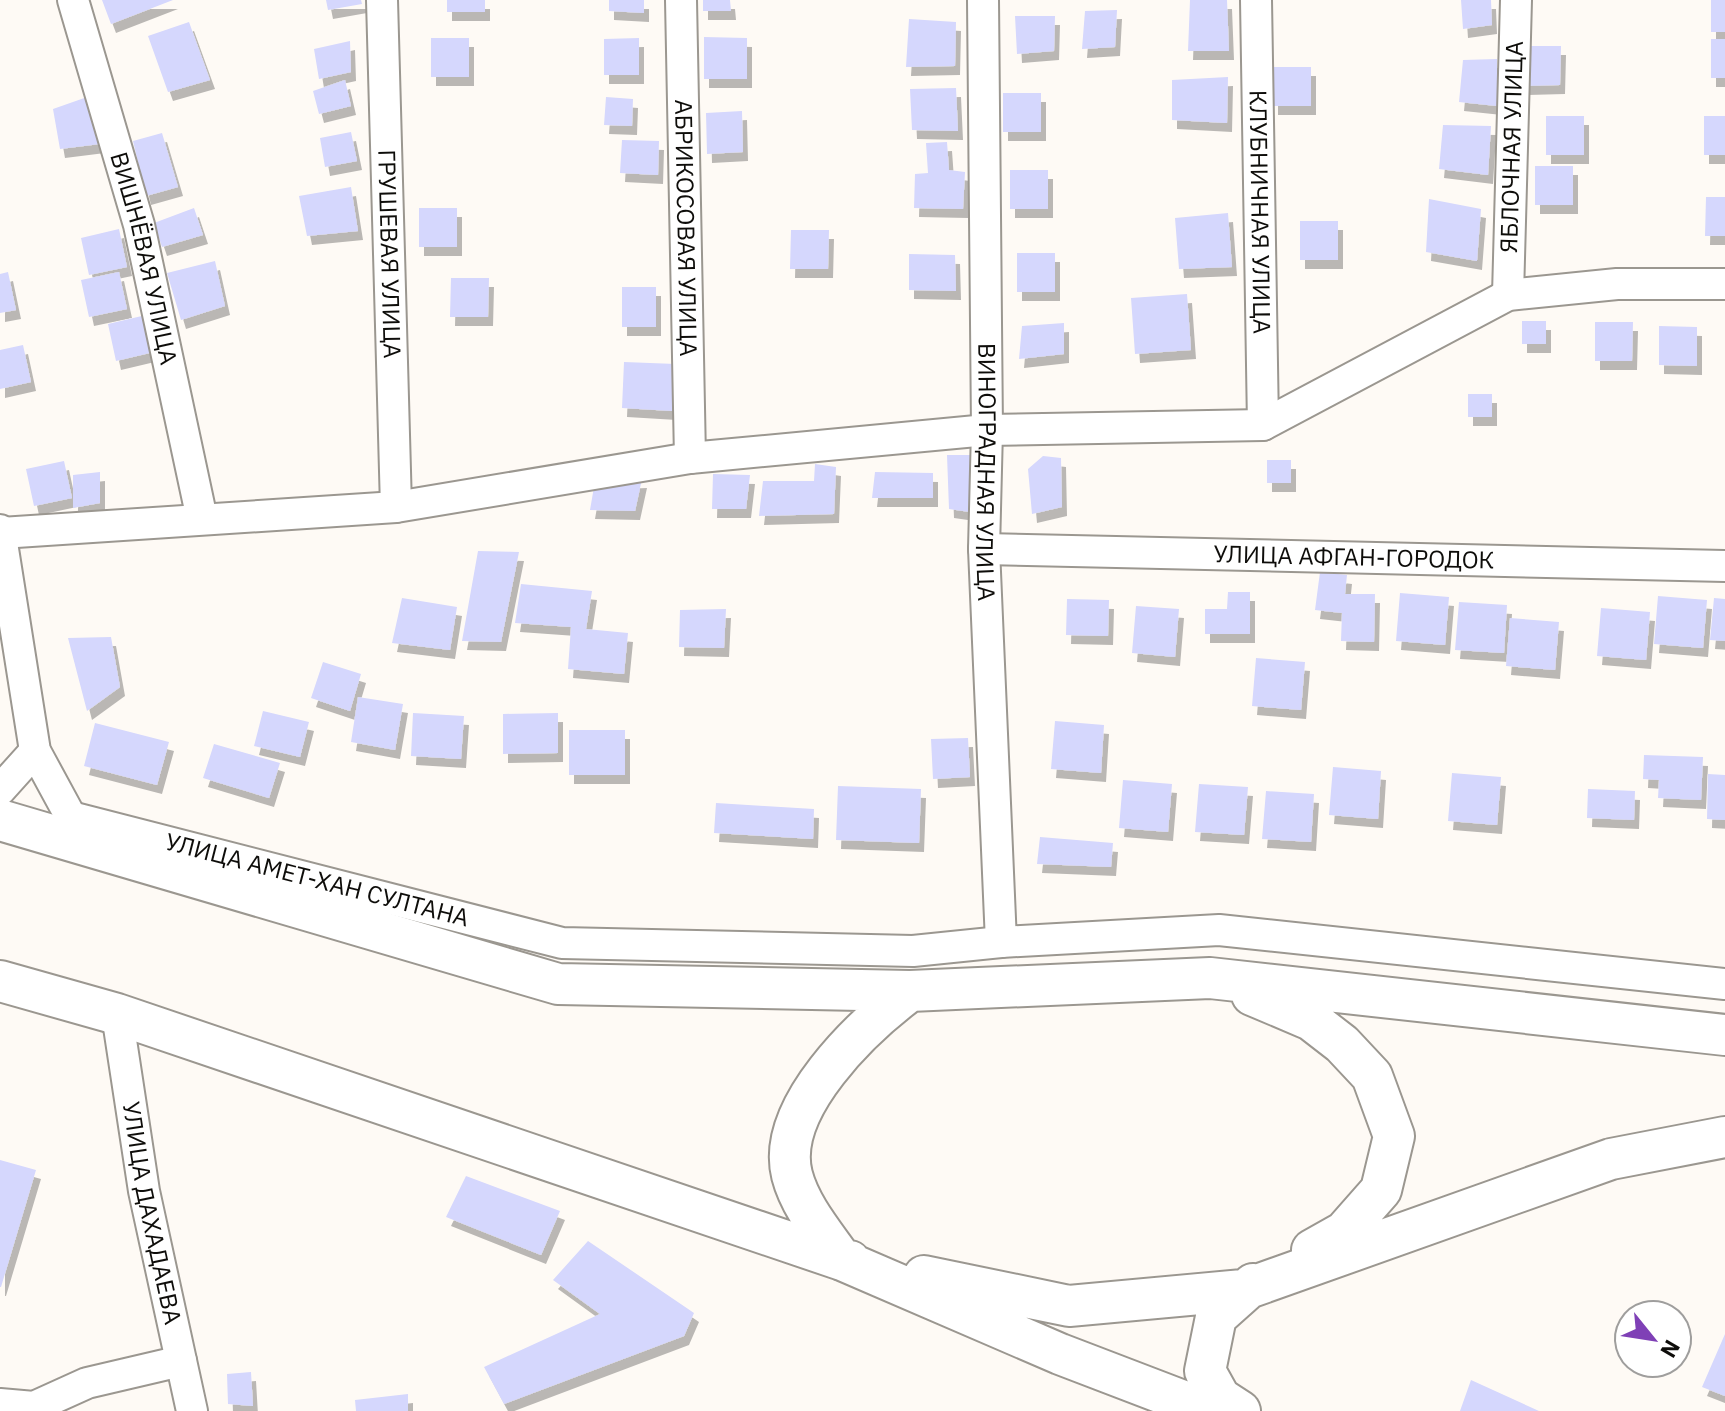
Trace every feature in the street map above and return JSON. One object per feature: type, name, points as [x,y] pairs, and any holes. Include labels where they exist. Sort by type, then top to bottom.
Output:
[{"type":"main road","points":[[0,820],[78,831],[558,984],[910,991],[1210,978],[1725,1035]]},
{"type":"main road","points":[[1210,978],[1311,1020],[1342,1044],[1372,1076],[1394,1136],[1381,1190],[1344,1232],[1243,1290],[1216,1317],[1205,1371],[1220,1398],[1240,1411]]},
{"type":"main road","points":[[0,981],[117,1014],[842,1260],[1060,1354],[1209,1411]]},
{"type":"main road","points":[[910,991],[848,1045],[819,1080],[794,1133],[791,1172],[803,1203],[842,1260],[1069,1306],[1243,1290],[1611,1159],[1725,1137]]},
{"type":"street","name":"ВИШНЁВАЯ УЛИЦА","points":[[73,0],[139,225],[202,519]]},
{"type":"street","name":"ГРУШЕВАЯ УЛИЦА","points":[[382,0],[396,507]]},
{"type":"street","name":"АБРИКОСОВАЯ УЛИЦА","points":[[681,0],[690,458]]},
{"type":"street","name":"ВИНОГРАДНАЯ УЛИЦА","points":[[983,0],[987,430],[984,549],[1001,942]]},
{"type":"street","name":"КЛУБНИЧНАЯ УЛИЦА","points":[[1256,0],[1263,425]]},
{"type":"street","name":"ЯБЛОЧНАЯ УЛИЦА","points":[[1508,295],[1516,0]]},
{"type":"street","points":[[78,831],[35,751],[1,535],[396,507],[690,458],[987,430],[1263,425],[1508,295],[1617,284],[1725,284]]},
{"type":"street","name":"УЛИЦА АФГАН-ГОРОДОК","points":[[984,549],[1725,566]]},
{"type":"street","points":[[3,782],[35,751]]},
{"type":"street","name":"УЛИЦА АМЕТ-ХАН СУЛТАНА","points":[[78,831],[562,943],[913,951],[1001,942],[1219,930],[1725,984]]},
{"type":"street","name":"УЛИЦА ДАХАДАЕВА","points":[[117,1014],[144,1191],[192,1411]]},
{"type":"street","points":[[0,1404],[34,1407],[64,1402],[87,1383],[181,1361]]},
{"type":"building","points":[[102,0],[173,0],[111,24]]},
{"type":"building","points":[[326,0],[361,0],[362,4],[328,10]]},
{"type":"building","points":[[447,0],[485,0],[485,12],[447,12]]},
{"type":"building","points":[[609,0],[644,0],[644,13],[609,11]]},
{"type":"building","points":[[703,0],[730,0],[731,11],[703,11]]},
{"type":"building","points":[[1190,0],[1227,0],[1229,51],[1188,51]]},
{"type":"building","points":[[1461,0],[1491,0],[1492,25],[1463,29]]},
{"type":"building","points":[[1711,0],[1725,0],[1725,32],[1711,32]]},
{"type":"building","points":[[1117,10],[1115,47],[1082,49],[1085,11]]},
{"type":"building","points":[[1015,16],[1055,16],[1054,51],[1017,54]]},
{"type":"building","points":[[909,19],[956,22],[955,66],[906,67]]},
{"type":"building","points":[[189,22],[210,80],[168,92],[148,36]]},
{"type":"building","points":[[704,37],[747,38],[747,79],[704,79]]},
{"type":"building","points":[[431,38],[469,38],[469,77],[431,77]]},
{"type":"building","points":[[639,38],[639,75],[604,75],[604,39]]},
{"type":"building","points":[[1711,39],[1725,39],[1725,78],[1711,78]]},
{"type":"building","points":[[350,41],[351,72],[319,79],[314,49]]},
{"type":"building","points":[[1523,46],[1561,46],[1560,85],[1523,86]]},
{"type":"building","points":[[1497,59],[1497,106],[1459,102],[1463,60]]},
{"type":"building","points":[[1273,67],[1311,67],[1311,106],[1273,106]]},
{"type":"building","points":[[1228,77],[1227,123],[1172,120],[1172,80]]},
{"type":"building","points":[[345,80],[351,106],[319,114],[313,91]]},
{"type":"building","points":[[956,88],[958,131],[912,130],[910,89]]},
{"type":"building","points":[[1003,93],[1041,93],[1041,132],[1003,132]]},
{"type":"building","points":[[90,96],[100,144],[60,149],[53,109]]},
{"type":"building","points":[[606,97],[633,99],[632,126],[604,125]]},
{"type":"building","points":[[742,111],[743,152],[707,154],[706,113]]},
{"type":"building","points":[[1546,116],[1584,116],[1584,155],[1546,155]]},
{"type":"building","points":[[1704,116],[1725,116],[1725,155],[1704,155]]},
{"type":"building","points":[[1443,125],[1491,126],[1488,175],[1439,169]]},
{"type":"building","points":[[351,132],[357,161],[325,167],[320,138]]},
{"type":"building","points":[[162,133],[178,187],[146,196],[133,141]]},
{"type":"building","points":[[622,140],[659,141],[658,175],[620,173]]},
{"type":"building","points":[[947,142],[949,170],[965,172],[963,209],[914,208],[915,174],[928,173],[926,143]]},
{"type":"building","points":[[1535,166],[1573,166],[1573,205],[1535,205]]},
{"type":"building","points":[[1010,170],[1048,170],[1048,209],[1010,209]]},
{"type":"building","points":[[351,187],[358,231],[307,236],[299,196]]},
{"type":"building","points":[[1706,197],[1725,197],[1725,236],[1705,236]]},
{"type":"building","points":[[1429,199],[1481,209],[1477,261],[1426,252]]},
{"type":"building","points":[[194,208],[203,235],[162,247],[154,223]]},
{"type":"building","points":[[419,208],[457,208],[457,247],[419,247]]},
{"type":"building","points":[[1228,213],[1232,267],[1179,269],[1175,218]]},
{"type":"building","points":[[1300,221],[1338,221],[1338,260],[1300,260]]},
{"type":"building","points":[[119,229],[127,267],[89,275],[81,238]]},
{"type":"building","points":[[791,230],[829,230],[828,269],[790,269]]},
{"type":"building","points":[[1017,253],[1055,253],[1055,292],[1017,292]]},
{"type":"building","points":[[909,254],[955,255],[956,291],[909,290]]},
{"type":"building","points":[[215,261],[225,306],[181,320],[167,273]]},
{"type":"building","points":[[8,272],[16,310],[0,313],[0,274]]},
{"type":"building","points":[[119,272],[127,309],[89,317],[81,280]]},
{"type":"building","points":[[451,278],[489,278],[488,317],[450,317]]},
{"type":"building","points":[[622,287],[656,287],[656,327],[622,327]]},
{"type":"building","points":[[1187,294],[1191,350],[1135,354],[1131,298]]},
{"type":"building","points":[[146,315],[154,352],[116,361],[108,324]]},
{"type":"building","points":[[1522,321],[1546,321],[1546,344],[1522,344]]},
{"type":"building","points":[[1595,322],[1633,322],[1632,361],[1595,361]]},
{"type":"building","points":[[1064,323],[1064,354],[1019,359],[1022,326]]},
{"type":"building","points":[[1659,326],[1697,327],[1697,366],[1659,365]]},
{"type":"building","points":[[23,345],[31,382],[0,389],[0,350]]},
{"type":"building","points":[[624,362],[676,364],[672,411],[622,408]]},
{"type":"building","points":[[1468,394],[1492,394],[1492,417],[1468,417]]},
{"type":"building","points":[[947,455],[975,455],[970,512],[949,509]]},
{"type":"building","points":[[1043,456],[1061,458],[1062,507],[1032,514],[1028,469]]},
{"type":"building","points":[[1267,460],[1291,460],[1291,483],[1267,483]]},
{"type":"building","points":[[64,461],[72,498],[34,506],[26,469]]},
{"type":"building","points":[[815,464],[836,467],[834,514],[759,516],[763,481],[814,481]]},
{"type":"building","points":[[100,472],[100,503],[73,508],[73,475]]},
{"type":"building","points":[[875,472],[933,473],[933,498],[872,498]]},
{"type":"building","points":[[713,474],[750,475],[746,509],[712,509]]},
{"type":"building","points":[[642,479],[635,511],[590,510],[595,481]]},
{"type":"building","points":[[478,551],[519,552],[501,642],[462,641]]},
{"type":"building","points":[[1320,572],[1347,575],[1345,594],[1375,594],[1374,642],[1341,641],[1342,613],[1315,610]]},
{"type":"building","points":[[521,584],[592,591],[586,629],[628,633],[624,674],[568,669],[571,627],[515,623]]},
{"type":"building","points":[[1228,592],[1250,592],[1250,634],[1205,634],[1205,609],[1227,609]]},
{"type":"building","points":[[1400,593],[1449,597],[1445,645],[1396,641]]},
{"type":"building","points":[[1658,596],[1707,600],[1703,648],[1654,644]]},
{"type":"building","points":[[402,598],[457,607],[450,650],[392,643]]},
{"type":"building","points":[[1714,598],[1725,599],[1725,641],[1710,640]]},
{"type":"building","points":[[1067,599],[1109,600],[1108,636],[1066,635]]},
{"type":"building","points":[[1459,602],[1507,605],[1504,653],[1455,650]]},
{"type":"building","points":[[1136,606],[1179,609],[1175,657],[1132,653]]},
{"type":"building","points":[[1601,608],[1650,612],[1646,660],[1597,656]]},
{"type":"building","points":[[726,609],[724,648],[679,647],[680,610]]},
{"type":"building","points":[[1510,618],[1559,622],[1555,670],[1506,666]]},
{"type":"building","points":[[111,637],[120,687],[87,711],[68,638]]},
{"type":"building","points":[[1256,658],[1305,662],[1301,710],[1252,706]]},
{"type":"building","points":[[323,662],[361,674],[350,711],[311,698]]},
{"type":"building","points":[[358,697],[403,704],[395,750],[351,742]]},
{"type":"building","points":[[263,711],[309,722],[300,757],[254,746]]},
{"type":"building","points":[[413,713],[464,716],[461,759],[411,756]]},
{"type":"building","points":[[558,713],[558,753],[503,754],[503,714]]},
{"type":"building","points":[[1055,721],[1104,725],[1101,773],[1051,769]]},
{"type":"building","points":[[95,723],[169,742],[157,785],[84,766]]},
{"type":"building","points":[[569,730],[625,730],[625,775],[569,775]]},
{"type":"building","points":[[968,738],[970,777],[933,779],[931,739]]},
{"type":"building","points":[[214,744],[280,763],[269,798],[203,778]]},
{"type":"building","points":[[1644,755],[1703,757],[1701,800],[1658,798],[1659,780],[1643,779]]},
{"type":"building","points":[[1333,767],[1381,771],[1378,819],[1329,815]]},
{"type":"building","points":[[1452,773],[1501,777],[1497,825],[1448,821]]},
{"type":"building","points":[[1708,774],[1725,775],[1725,820],[1707,819]]},
{"type":"building","points":[[1123,780],[1172,784],[1168,832],[1119,828]]},
{"type":"building","points":[[1199,784],[1248,787],[1244,835],[1195,832]]},
{"type":"building","points":[[838,786],[921,789],[919,843],[836,840]]},
{"type":"building","points":[[1588,789],[1635,791],[1634,820],[1587,818]]},
{"type":"building","points":[[1266,791],[1314,794],[1311,842],[1262,839]]},
{"type":"building","points":[[716,803],[814,809],[813,839],[714,833]]},
{"type":"building","points":[[1040,837],[1113,843],[1111,867],[1037,864]]},
{"type":"building","points":[[0,1160],[36,1170],[1,1287],[0,1287]]},
{"type":"building","points":[[466,1176],[560,1211],[541,1255],[446,1217]]},
{"type":"building","points":[[588,1241],[694,1313],[684,1336],[504,1404],[484,1367],[600,1314],[553,1280]]},
{"type":"building","points":[[1725,1334],[1725,1396],[1702,1387]]},
{"type":"building","points":[[251,1372],[253,1406],[228,1404],[227,1374]]},
{"type":"building","points":[[1471,1380],[1539,1411],[1460,1411]]},
{"type":"building","points":[[408,1394],[408,1411],[356,1411],[355,1400]]}]
